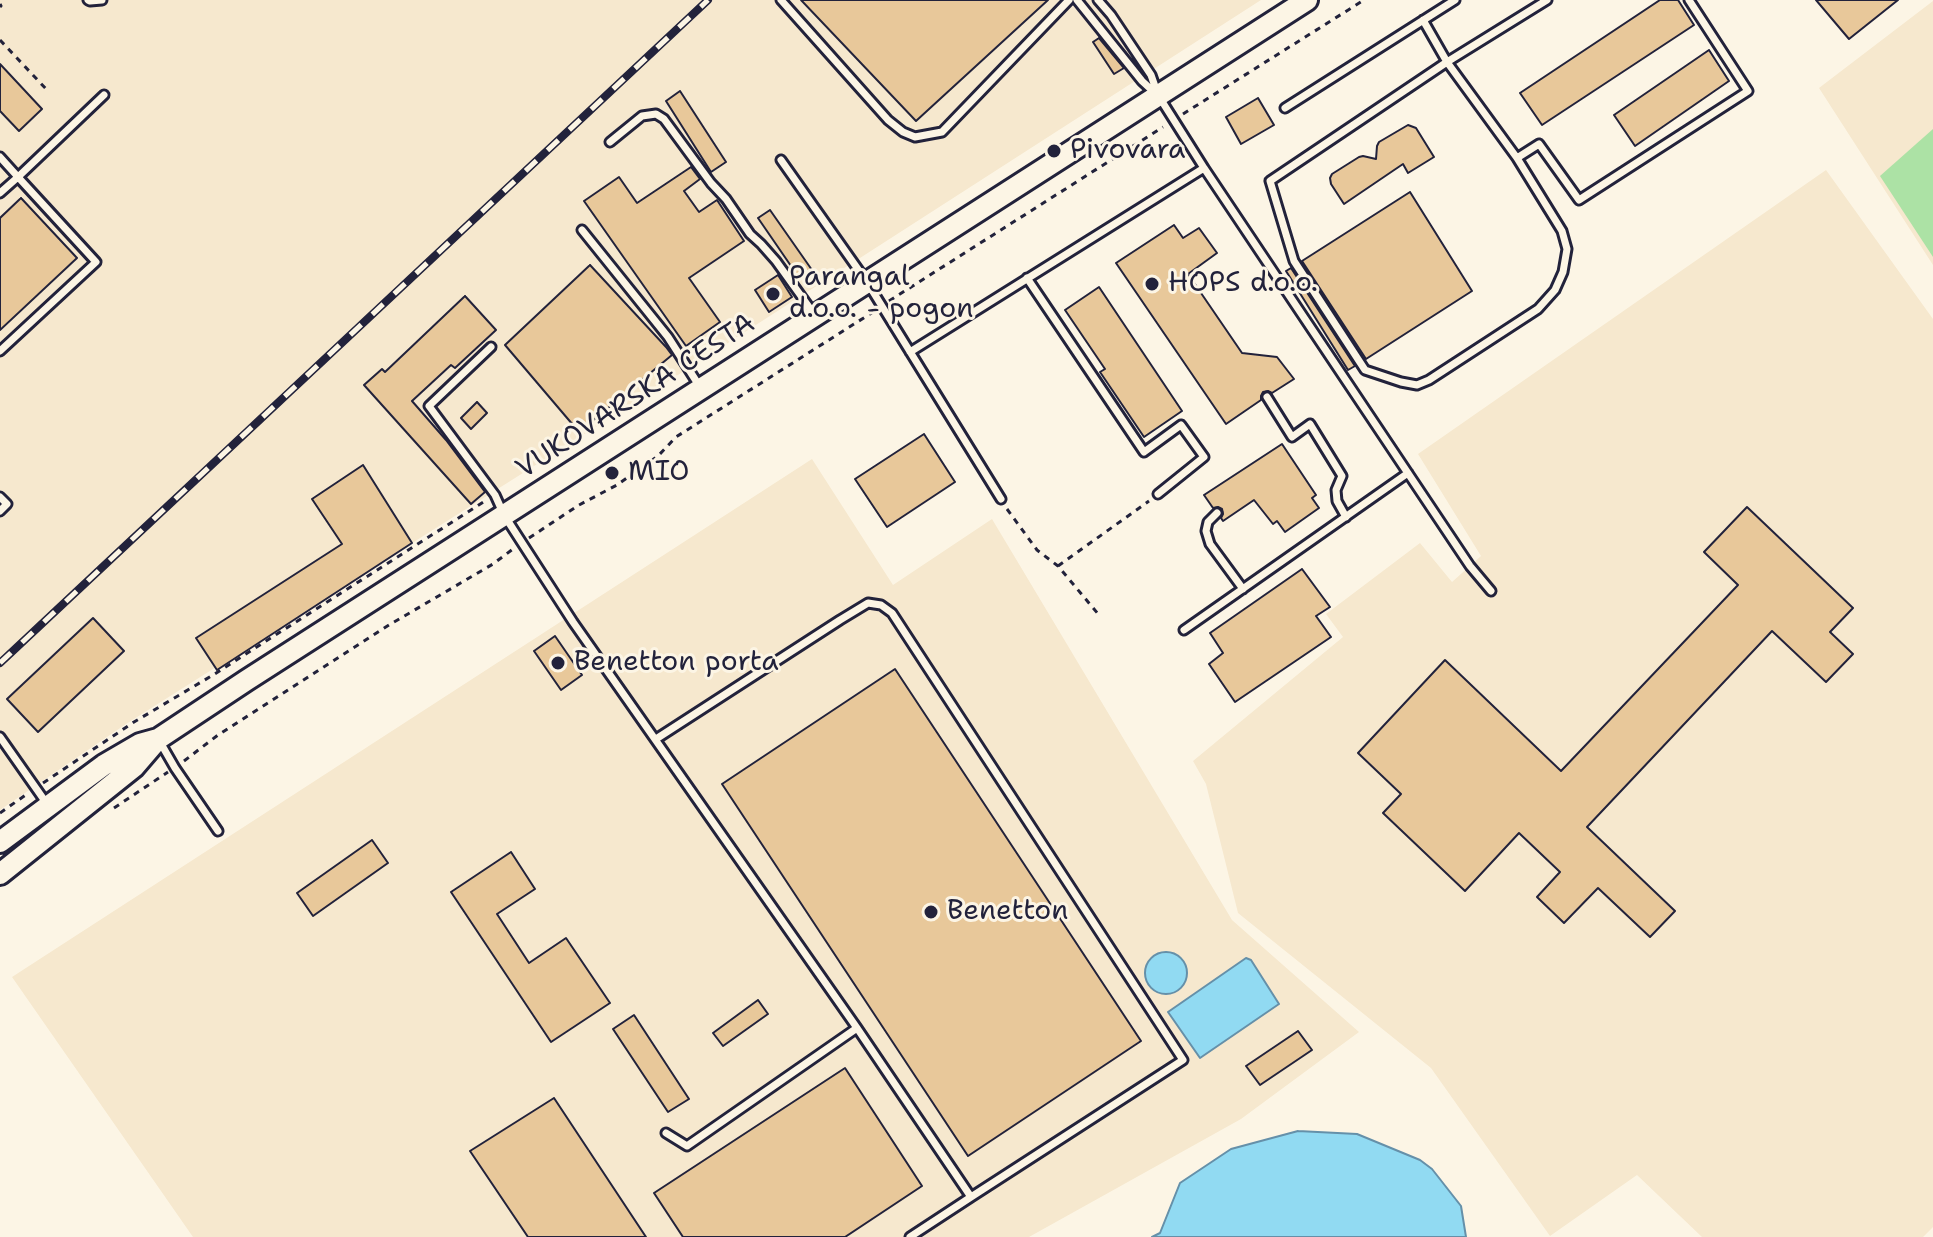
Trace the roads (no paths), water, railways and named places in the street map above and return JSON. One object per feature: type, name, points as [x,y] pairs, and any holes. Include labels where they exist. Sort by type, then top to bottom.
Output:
[{"type":"main road","name":"VUKOVARSKA CESTA","points":[[0,842],[124,752],[158,739],[1307,0]]},
{"type":"main road","name":"VUKOVARSKA CESTA","points":[[0,874],[127,773],[158,739]]},
{"type":"lane","points":[[88,0],[102,0]]},
{"type":"lane","points":[[781,0],[888,120],[915,137],[942,132],[1069,0]]},
{"type":"lane","points":[[1077,0],[1142,81],[1158,95]]},
{"type":"lane","points":[[1098,0],[1151,75],[1158,95],[1204,168],[1470,566],[1491,591]]},
{"type":"lane","points":[[1285,108],[1455,0]]},
{"type":"lane","points":[[1423,20],[1447,62],[1517,158],[1562,231],[1567,249],[1563,272],[1555,290],[1538,309],[1417,385],[1365,370],[1294,261],[1270,181],[1447,62],[1547,0]]},
{"type":"lane","points":[[1517,158],[1539,144],[1579,200],[1748,91],[1689,0]]},
{"type":"lane","points":[[0,193],[104,95]]},
{"type":"lane","points":[[610,142],[642,116],[656,114],[664,119],[750,234],[776,261],[815,316]]},
{"type":"lane","points":[[0,157],[96,262],[0,351]]},
{"type":"lane","points":[[781,160],[867,282],[1001,499]]},
{"type":"lane","points":[[910,352],[1204,168]]},
{"type":"lane","points":[[582,230],[668,337],[702,389]]},
{"type":"lane","points":[[1027,278],[1144,452],[1181,425],[1204,457],[1158,494]]},
{"type":"lane","points":[[491,347],[429,406],[495,495],[504,515],[573,622],[857,1028],[971,1197]]},
{"type":"lane","points":[[1267,397],[1292,437],[1310,424],[1318,435],[1342,476],[1336,490],[1337,501],[1346,517]]},
{"type":"lane","points":[[1184,630],[1408,473]]},
{"type":"lane","points":[[0,497],[7,504],[0,511]]},
{"type":"lane","points":[[1217,513],[1208,522],[1206,531],[1210,544],[1243,589]]},
{"type":"lane","points":[[656,739],[868,603],[881,605],[892,613],[1183,1060],[910,1237]]},
{"type":"lane","points":[[0,737],[48,805]]},
{"type":"lane","points":[[158,739],[218,831]]},
{"type":"lane","points":[[666,1133],[687,1146],[857,1028]]},
{"type":"water","points":[[1166,952],[1181,958],[1187,973],[1181,988],[1166,994],[1151,988],[1145,973],[1151,958]]},
{"type":"water","points":[[1246,958],[1251,960],[1279,1004],[1200,1058],[1168,1012]]},
{"type":"water","points":[[1298,1131],[1357,1134],[1420,1160],[1432,1169],[1461,1206],[1466,1237],[1152,1237],[1160,1233],[1180,1183],[1231,1149]]},
{"type":"railway","points":[[0,663],[708,0]]},
{"type":"place","name":"Pivovara","points":[[1054,151]]},
{"type":"place","name":"HOPS d.o.o.","points":[[1152,284]]},
{"type":"place","name":"Parangal d.o.o. - pogon","points":[[773,294]]},
{"type":"place","name":"MIO","points":[[612,473]]},
{"type":"place","name":"Benetton porta","points":[[558,663]]},
{"type":"place","name":"Benetton","points":[[931,912]]}]
